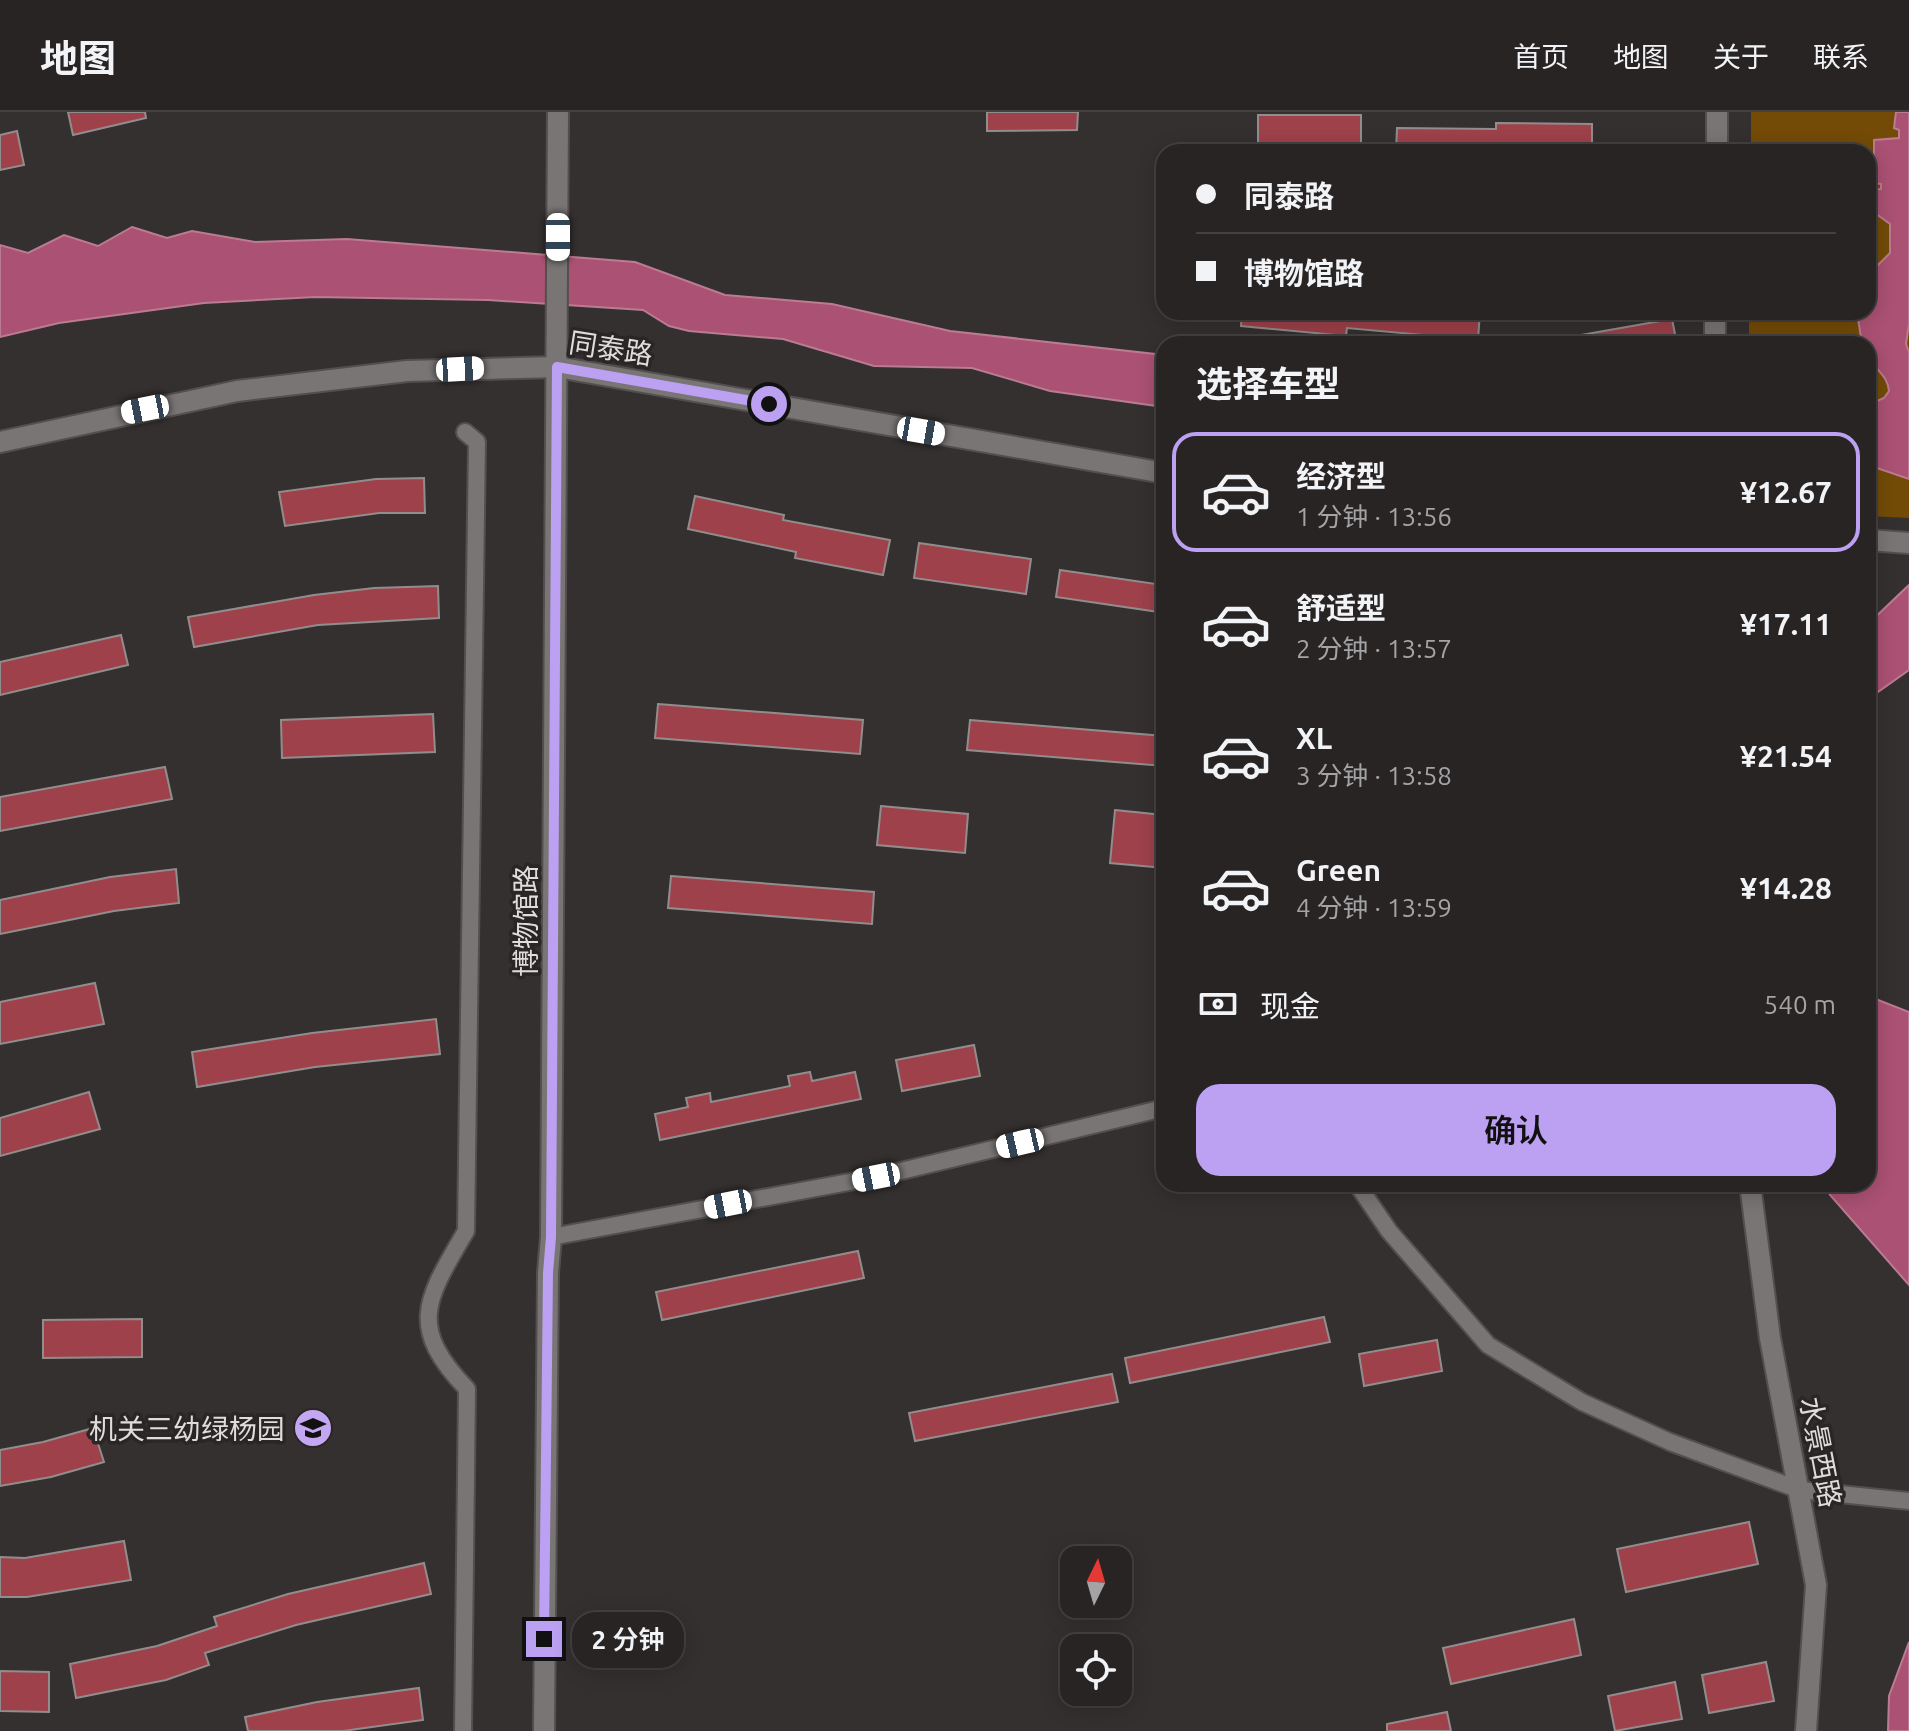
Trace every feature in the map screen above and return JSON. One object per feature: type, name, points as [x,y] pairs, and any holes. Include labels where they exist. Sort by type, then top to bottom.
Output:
[{"type":"street","name":"博物馆路","points":[[544,1731],[548,1273],[551,1237],[558,112]]},
{"type":"street","points":[[1717,112],[1717,144]]},
{"type":"street","name":"同泰路","points":[[0,442],[237,391],[407,371],[557,367],[1156,472]]},
{"type":"street","points":[[463,1731],[467,1389],[444,1365],[431,1340],[428,1313],[435,1284],[466,1231],[477,442],[465,432]]},
{"type":"street","points":[[1877,541],[1909,543]]},
{"type":"street","points":[[551,1237],[876,1177],[1156,1110]]},
{"type":"street","points":[[1362,1192],[1389,1231],[1488,1345],[1582,1402],[1670,1442],[1761,1473],[1800,1490],[1909,1501]]},
{"type":"street","name":"水景西路","points":[[1751,1192],[1770,1338],[1816,1585],[1806,1731]]},
{"type":"shaded area","points":[[1751,112],[1909,112],[1909,518],[1876,516],[1876,336],[1749,336],[1749,320],[1876,320],[1876,144],[1751,144]]},
{"type":"shaded area","points":[[1896,112],[1909,112],[1909,324],[1906,344],[1909,352],[1909,479],[1876,468],[1876,402],[1889,391],[1885,378],[1876,367],[1876,336],[1861,336],[1858,320],[1876,320],[1876,267],[1890,253],[1890,224],[1876,214],[1876,189],[1881,189],[1881,184],[1876,183],[1874,140],[1899,138],[1899,130],[1894,128]]},
{"type":"shaded area","points":[[132,227],[167,238],[192,231],[255,242],[347,239],[635,262],[725,295],[832,304],[950,331],[1156,354],[1156,406],[1050,391],[972,368],[874,366],[783,339],[689,331],[669,326],[643,310],[488,300],[315,297],[204,303],[59,323],[0,337],[0,245],[28,253],[64,235],[98,246]]},
{"type":"shaded area","points":[[1909,585],[1909,670],[1876,693],[1876,616]]},
{"type":"shaded area","points":[[1876,999],[1909,1012],[1909,1285],[1828,1192],[1876,1192]]},
{"type":"shaded area","points":[[1909,1642],[1909,1731],[1888,1731],[1889,1696]]},
{"type":"building","points":[[68,112],[145,112],[146,118],[73,135]]},
{"type":"building","points":[[987,112],[1078,112],[1077,130],[987,131]]},
{"type":"building","points":[[1258,115],[1361,115],[1361,144],[1258,144]]},
{"type":"building","points":[[1496,123],[1592,124],[1592,144],[1396,144],[1397,128],[1496,129]]},
{"type":"building","points":[[17,131],[24,165],[0,170],[0,135]]},
{"type":"building","points":[[1241,320],[1479,320],[1478,336],[1434,336],[1347,328],[1346,336],[1241,326]]},
{"type":"building","points":[[1672,320],[1675,336],[1575,336]]},
{"type":"building","points":[[424,478],[425,513],[379,513],[285,526],[279,492],[376,479]]},
{"type":"building","points":[[695,496],[784,515],[783,520],[890,540],[883,575],[795,558],[796,552],[688,529]]},
{"type":"building","points":[[919,543],[1031,559],[1026,594],[914,578]]},
{"type":"building","points":[[1060,570],[1156,584],[1156,612],[1056,597]]},
{"type":"building","points":[[438,586],[439,618],[318,625],[194,647],[188,617],[314,595],[374,588]]},
{"type":"building","points":[[121,635],[128,665],[0,695],[0,662]]},
{"type":"building","points":[[658,704],[863,720],[860,754],[655,738]]},
{"type":"building","points":[[433,714],[435,752],[282,758],[281,720]]},
{"type":"building","points":[[970,720],[1156,735],[1156,765],[967,750]]},
{"type":"building","points":[[165,767],[172,799],[0,831],[0,797]]},
{"type":"building","points":[[881,806],[968,814],[965,853],[877,845]]},
{"type":"building","points":[[1115,810],[1156,814],[1156,867],[1110,863]]},
{"type":"building","points":[[176,869],[179,903],[114,911],[0,934],[0,900],[110,877]]},
{"type":"building","points":[[671,876],[874,892],[872,924],[668,908]]},
{"type":"building","points":[[95,983],[104,1024],[0,1044],[0,1002]]},
{"type":"building","points":[[436,1019],[440,1054],[315,1067],[197,1087],[192,1052],[312,1033]]},
{"type":"building","points":[[974,1045],[980,1076],[902,1091],[896,1060]]},
{"type":"building","points":[[810,1072],[812,1081],[855,1072],[861,1099],[660,1140],[655,1114],[688,1107],[686,1098],[710,1093],[711,1102],[790,1086],[788,1076]]},
{"type":"building","points":[[89,1092],[100,1129],[0,1156],[0,1118]]},
{"type":"building","points":[[858,1251],[864,1278],[662,1320],[656,1292]]},
{"type":"building","points":[[1324,1317],[1330,1342],[1130,1383],[1125,1358]]},
{"type":"building","points":[[142,1319],[142,1357],[43,1358],[43,1320]]},
{"type":"building","points":[[1437,1340],[1442,1371],[1364,1386],[1359,1354]]},
{"type":"building","points":[[1112,1374],[1118,1402],[915,1441],[909,1413]]},
{"type":"building","points":[[93,1428],[104,1462],[51,1477],[0,1486],[0,1450]]},
{"type":"building","points":[[1749,1522],[1758,1564],[1626,1592],[1617,1549]]},
{"type":"building","points":[[124,1541],[131,1580],[27,1597],[0,1597],[0,1557],[25,1558]]},
{"type":"building","points":[[424,1563],[431,1594],[296,1625],[205,1653],[209,1665],[166,1680],[76,1698],[70,1664],[157,1646],[217,1626],[214,1617],[288,1594]]},
{"type":"building","points":[[1574,1619],[1581,1655],[1451,1684],[1443,1648]]},
{"type":"building","points":[[1766,1662],[1774,1701],[1709,1713],[1702,1675]]},
{"type":"building","points":[[0,1671],[49,1672],[49,1712],[0,1711]]},
{"type":"building","points":[[1675,1682],[1682,1719],[1615,1731],[1608,1696]]},
{"type":"building","points":[[419,1688],[423,1720],[343,1731],[248,1731],[245,1717],[317,1702]]},
{"type":"building","points":[[1447,1712],[1451,1731],[1387,1731],[1387,1724]]},
{"type":"place","name":"机关三幼绿杨园","points":[[313,1428]]},
{"type":"route","points":[[544,1639],[551,1237],[557,367],[769,404]]}]
